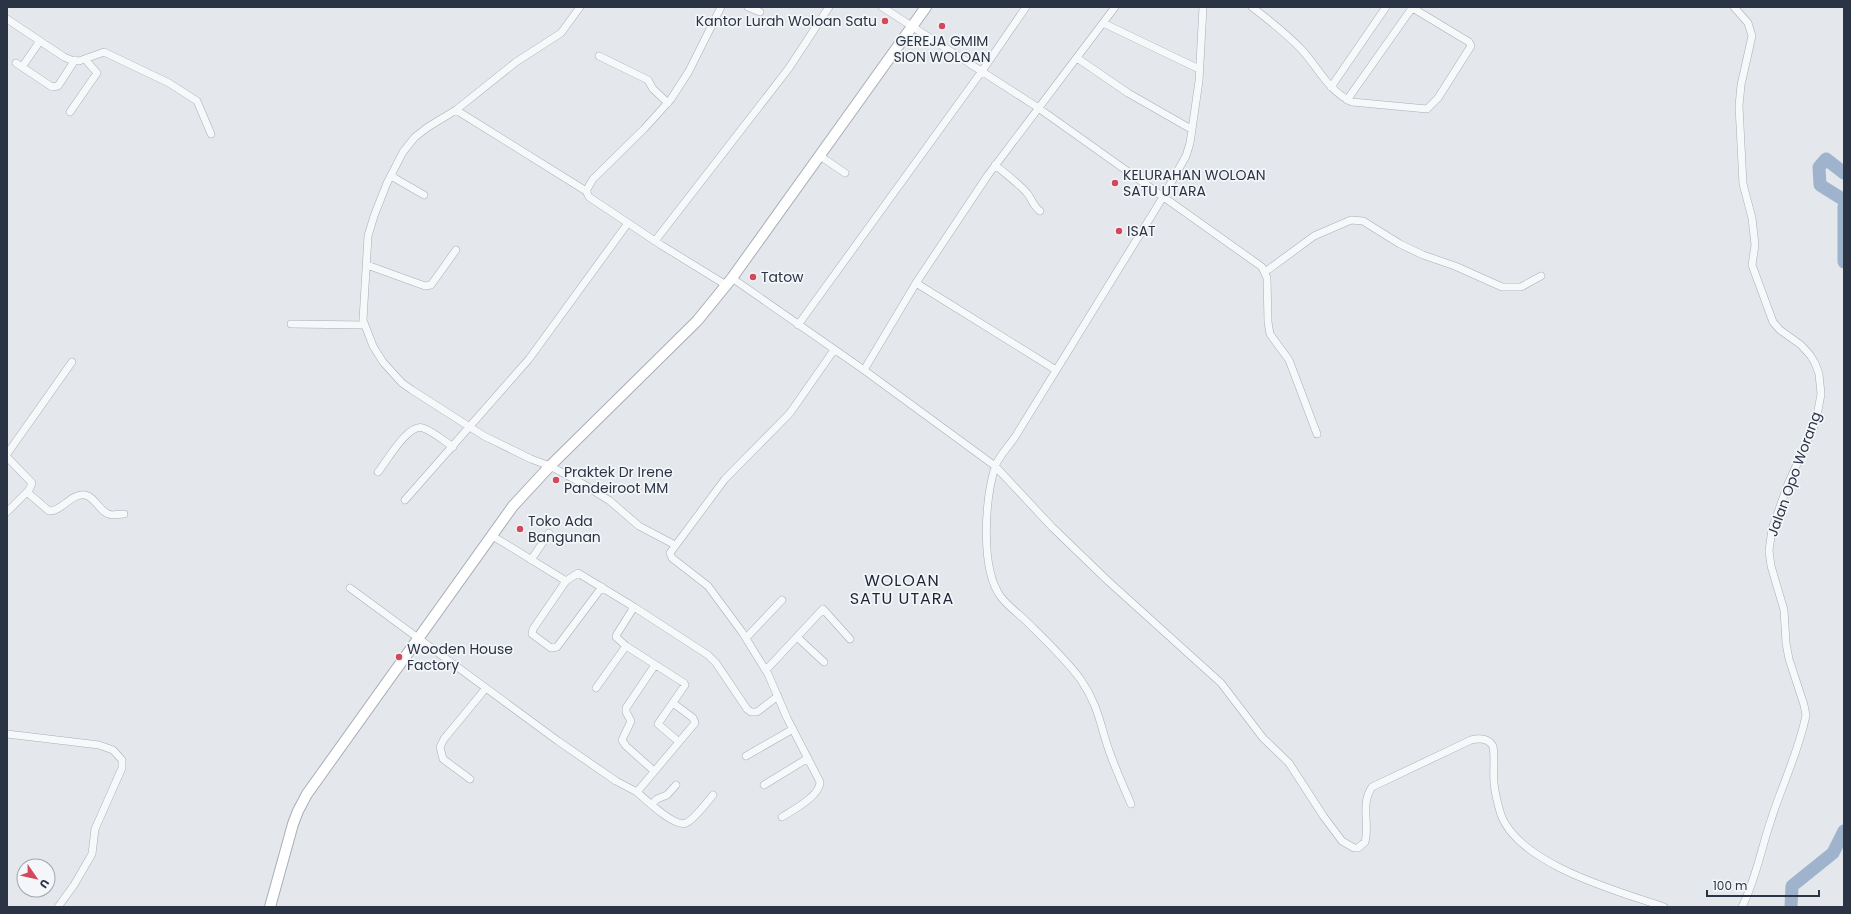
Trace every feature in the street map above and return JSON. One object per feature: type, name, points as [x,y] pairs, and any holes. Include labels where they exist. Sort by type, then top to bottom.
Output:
[{"type":"main road","points":[[270,907],[291,831],[298,811],[305,799],[491,535],[513,506],[550,466],[697,321],[729,281],[926,7]]},
{"type":"street","points":[[580,7],[561,33],[505,70],[456,110],[428,127],[415,137],[403,152],[391,176],[370,228],[363,312],[365,325],[373,346],[383,362],[402,382],[471,427],[516,452],[550,466],[610,501],[651,533],[675,545]]},
{"type":"street","points":[[586,191],[593,179],[668,103],[689,71],[721,7]]},
{"type":"street","points":[[748,7],[760,12]]},
{"type":"street","points":[[655,241],[790,68],[829,7]]},
{"type":"street","points":[[882,7],[1037,107],[1262,267],[1267,278],[1268,322],[1270,334],[1289,360],[1317,434]]},
{"type":"street","points":[[798,325],[982,71],[1026,7]]},
{"type":"street","points":[[864,370],[916,283],[995,165],[1037,107],[1077,58],[1115,7]]},
{"type":"street","points":[[1131,804],[1110,755],[1093,699],[1080,679],[1056,652],[1001,598],[993,582],[988,566],[987,543],[990,492],[995,466],[1015,438],[1163,197],[1186,156],[1190,143],[1200,69],[1203,7]]},
{"type":"street","points":[[1252,7],[1272,22],[1302,50],[1337,94],[1347,100],[1357,102],[1427,109],[1438,98],[1472,46],[1469,42],[1412,7],[1347,100]]},
{"type":"street","points":[[1331,87],[1386,7]]},
{"type":"street","name":"Jalan Opo Worang","points":[[1734,7],[1748,23],[1752,36],[1739,94],[1743,184],[1753,225],[1755,245],[1752,265],[1773,322],[1780,330],[1801,345],[1815,363],[1821,394],[1813,429],[1788,484],[1772,530],[1770,545],[1771,566],[1784,610],[1786,643],[1789,659],[1804,706],[1805,719],[1786,779],[1771,819],[1757,871],[1742,907]]},
{"type":"street","points":[[7,19],[64,57],[75,60],[86,59],[104,52],[169,83],[197,101],[210,134]]},
{"type":"street","points":[[1103,23],[1200,69]]},
{"type":"street","points":[[40,41],[19,65],[52,87],[58,86],[75,60]]},
{"type":"street","points":[[599,56],[648,80],[653,89],[668,103]]},
{"type":"street","points":[[1077,58],[1128,93],[1191,129]]},
{"type":"street","points":[[70,112],[96,75],[96,71],[87,63],[86,59]]},
{"type":"street","points":[[456,110],[586,191],[589,197],[655,241],[729,281],[798,325],[864,370],[995,466],[1052,527],[1108,581],[1221,682],[1263,738],[1289,763],[1324,817],[1342,841],[1349,846],[1358,848],[1365,842],[1367,826],[1365,803],[1368,793],[1372,787],[1471,740],[1484,739],[1493,746],[1496,800],[1502,817],[1518,840],[1544,860],[1562,869],[1664,907]]},
{"type":"street","points":[[820,156],[845,173]]},
{"type":"street","points":[[995,165],[1022,188],[1040,211]]},
{"type":"street","points":[[391,176],[424,195]]},
{"type":"street","points":[[1265,272],[1314,236],[1351,220],[1363,221],[1400,244],[1423,255],[1455,266],[1502,287],[1521,287],[1541,276]]},
{"type":"street","points":[[405,500],[471,427],[529,359],[628,223]]},
{"type":"street","points":[[367,266],[425,286],[431,285],[456,250]]},
{"type":"street","points":[[916,283],[1056,370]]},
{"type":"street","points":[[291,324],[365,325]]},
{"type":"street","points":[[782,818],[816,793],[820,788],[820,782],[793,729],[766,670],[724,604],[708,586],[672,558],[670,553],[725,479],[790,413],[834,350]]},
{"type":"street","points":[[7,512],[27,492],[32,483],[7,456],[72,362]]},
{"type":"street","points":[[378,472],[407,434],[414,428],[422,428],[453,447]]},
{"type":"street","points":[[27,492],[49,511],[53,511],[83,494],[90,497],[105,513],[111,515],[124,514]]},
{"type":"street","points":[[531,560],[549,533]]},
{"type":"street","points":[[491,535],[566,581]]},
{"type":"street","points":[[602,587],[558,647],[553,648],[535,638],[531,632],[566,581],[578,573],[602,587],[634,607],[708,655],[716,663],[747,709],[751,712],[757,712],[778,696]]},
{"type":"street","points":[[350,588],[616,781],[636,792],[669,818],[676,822],[688,822],[712,795]]},
{"type":"street","points":[[746,638],[782,600]]},
{"type":"street","points":[[634,607],[616,635],[626,646],[680,679],[685,685],[658,724],[679,742]]},
{"type":"street","points":[[766,670],[823,609],[850,639]]},
{"type":"street","points":[[797,637],[824,662]]},
{"type":"street","points":[[596,688],[626,646]]},
{"type":"street","points":[[654,771],[626,746],[622,740],[631,721],[626,712],[626,708],[655,665]]},
{"type":"street","points":[[470,779],[443,759],[440,747],[444,739],[486,688]]},
{"type":"street","points":[[636,792],[695,722],[693,718],[672,703]]},
{"type":"street","points":[[746,756],[793,729]]},
{"type":"street","points":[[7,734],[99,745],[113,750],[122,760],[122,768],[95,829],[92,854],[74,885],[58,907]]},
{"type":"street","points":[[764,784],[808,758]]},
{"type":"street","points":[[652,804],[657,799],[667,795],[676,785]]},
{"type":"waterway","points":[[1844,173],[1826,159],[1819,167],[1820,185],[1844,200]]},
{"type":"waterway","points":[[1844,207],[1844,262]]},
{"type":"waterway","points":[[1791,907],[1792,886],[1833,853],[1844,831]]},
{"type":"place","name":"Kantor Lurah Woloan Satu","points":[[885,21]]},
{"type":"place","name":"GEREJA GMIM SION WOLOAN","points":[[942,26]]},
{"type":"place","name":"KELURAHAN WOLOAN SATU UTARA","points":[[1115,183]]},
{"type":"place","name":"ISAT","points":[[1119,231]]},
{"type":"place","name":"Tatow","points":[[753,277]]},
{"type":"place","name":"Praktek Dr Irene Pandeiroot MM","points":[[556,480]]},
{"type":"place","name":"Toko Ada Bangunan","points":[[520,529]]},
{"type":"place","name":"Wooden House Factory","points":[[399,657]]},
{"type":"district","name":"WOLOAN SATU UTARA","points":[[902,589]]}]
